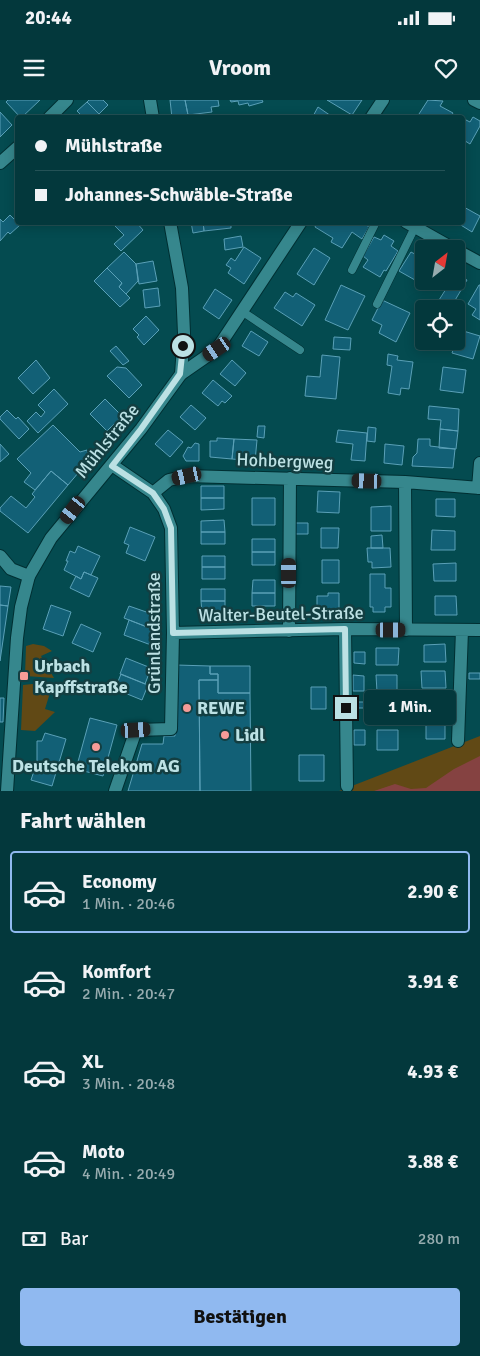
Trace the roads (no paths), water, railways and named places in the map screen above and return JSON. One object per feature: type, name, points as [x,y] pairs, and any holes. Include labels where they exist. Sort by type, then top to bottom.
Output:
[{"type":"street","points":[[51,115],[67,100]]},
{"type":"street","points":[[150,100],[152,115]]},
{"type":"street","points":[[373,115],[383,100]]},
{"type":"street","points":[[474,100],[480,104]]},
{"type":"street","points":[[0,164],[15,150]]},
{"type":"street","name":"Mühlstraße","points":[[6,791],[17,638],[21,607],[30,576],[51,538],[112,466],[180,374],[184,333],[182,288],[171,225]]},
{"type":"street","points":[[180,374],[217,349],[299,225]]},
{"type":"street","points":[[411,225],[438,240]]},
{"type":"street","points":[[465,255],[480,263]]},
{"type":"street","points":[[479,488],[480,463]]},
{"type":"street","name":"Grünlandstraße","points":[[112,466],[153,493],[164,509],[171,528],[173,633],[171,728],[136,730],[115,791]]},
{"type":"street","name":"Hohbergweg","points":[[153,493],[169,480],[187,476],[405,482],[479,488]]},
{"type":"street","points":[[289,631],[290,478]]},
{"type":"street","points":[[405,482],[406,630]]},
{"type":"street","points":[[0,556],[11,569],[30,576]]},
{"type":"street","points":[[345,629],[347,786]]},
{"type":"street","name":"Walter-Beutel-Straße","points":[[173,633],[345,629],[480,630]]},
{"type":"street","points":[[458,741],[462,630]]},
{"type":"lane","points":[[352,270],[374,225]]},
{"type":"lane","points":[[377,304],[411,225]]},
{"type":"lane","points":[[243,312],[300,350]]},
{"type":"place","name":"Urbach Kapffstraße","points":[[24,676]]},
{"type":"place","name":"REWE","points":[[187,708]]},
{"type":"place","name":"Lidl","points":[[225,735]]},
{"type":"place","name":"Deutsche Telekom AG","points":[[96,747]]}]
